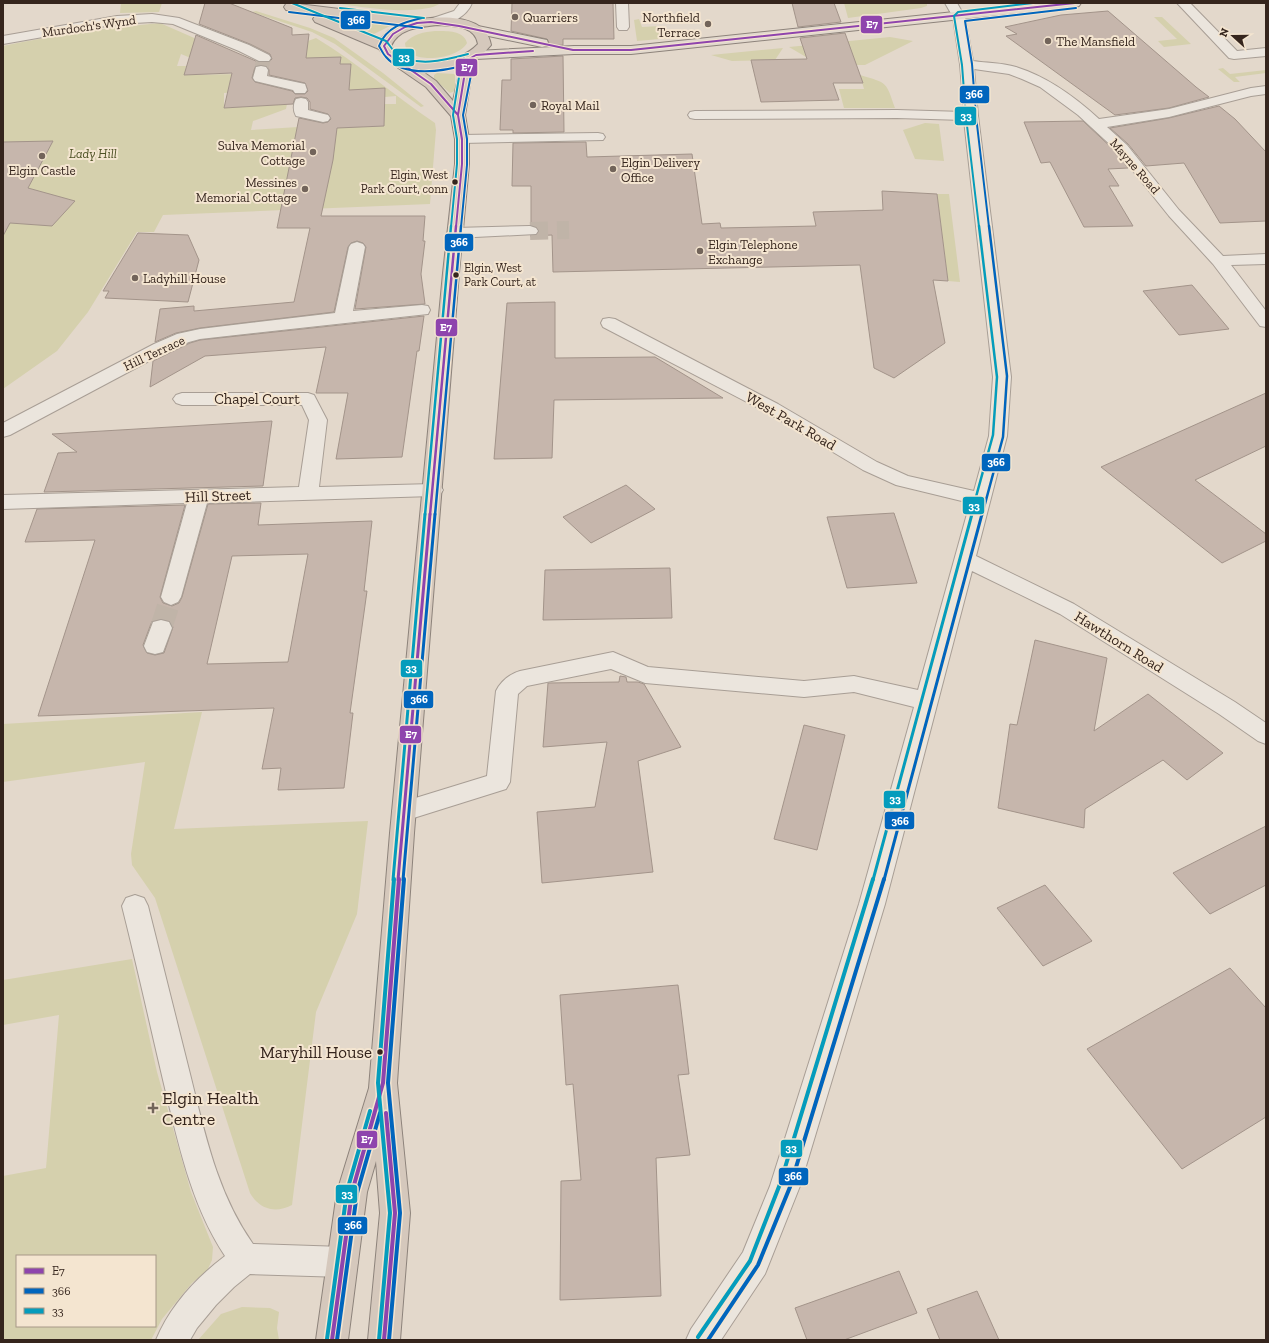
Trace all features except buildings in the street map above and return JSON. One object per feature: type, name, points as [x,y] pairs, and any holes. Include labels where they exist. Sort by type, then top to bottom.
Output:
[{"type":"highway","points":[[284,5],[423,23]]},
{"type":"highway","points":[[284,5],[346,29],[384,46],[388,54],[431,84],[458,115]]},
{"type":"highway","points":[[384,46],[386,40],[396,32],[411,25],[423,23],[460,23],[478,30],[483,34],[485,39],[485,45],[473,57],[464,78],[458,115],[462,139],[462,164],[404,811],[383,1083],[395,1213],[384,1340]]},
{"type":"highway","points":[[396,60],[418,66],[431,66],[452,64],[473,57]]},
{"type":"highway","points":[[332,1340],[352,1192],[383,1083]]},
{"type":"main road","points":[[473,57],[574,50],[631,50],[955,10],[1074,3]]},
{"type":"main road","points":[[478,30],[574,50]]},
{"type":"street","points":[[438,22],[460,12],[466,3]]},
{"type":"street","points":[[622,3],[623,27]]},
{"type":"street","points":[[1182,3],[1234,55],[1266,52]]},
{"type":"street","points":[[702,1340],[754,1263],[785,1186],[872,904],[966,560],[998,436],[1002,377],[971,116],[967,64],[955,10]]},
{"type":"street","name":"Murdoch's Wynd","points":[[3,40],[136,18],[166,19],[244,48],[262,64],[260,78],[300,87],[301,113],[323,118]]},
{"type":"street","name":"Mayne Road","points":[[967,64],[1012,70],[1045,84],[1064,97],[1097,124],[1122,148],[1174,213],[1220,261],[1266,322]]},
{"type":"street","points":[[1097,124],[1169,114],[1252,92],[1266,90]]},
{"type":"street","points":[[695,114],[971,116]]},
{"type":"street","points":[[900,125],[936,115]]},
{"type":"street","points":[[462,139],[598,136]]},
{"type":"street","points":[[455,233],[530,232]]},
{"type":"street","points":[[343,316],[357,247]]},
{"type":"street","points":[[1220,261],[1266,259]]},
{"type":"street","name":"Hill Terrace","points":[[3,431],[149,353],[183,338],[200,334],[343,316],[422,310]]},
{"type":"street","name":"West Park Road","points":[[609,324],[772,408],[870,466],[903,481],[981,499]]},
{"type":"street","name":"Chapel Court","points":[[182,398],[308,400],[318,420],[308,493]]},
{"type":"street","name":"Hill Street","points":[[3,502],[433,490]]},
{"type":"street","points":[[171,597],[199,497]]},
{"type":"street","name":"Hawthorn Road","points":[[966,560],[1067,609],[1227,708],[1266,735]]},
{"type":"street","points":[[404,811],[498,782],[507,691],[520,679],[613,660],[645,675],[804,689],[854,684],[927,701]]},
{"type":"street","points":[[135,906],[198,1162],[221,1223],[232,1242],[245,1259]]},
{"type":"street","points":[[172,1340],[186,1317],[205,1294],[223,1276],[245,1259],[343,1262]]},
{"type":"green space","points":[[121,3],[162,3],[159,12],[120,13]]},
{"type":"green space","points":[[335,3],[441,3],[432,7],[419,9],[390,10]]},
{"type":"green space","points":[[844,3],[927,3],[927,6],[848,18]]},
{"type":"green space","points":[[256,11],[310,28],[334,38],[383,73],[424,106],[421,107],[335,44],[312,32],[252,12]]},
{"type":"green space","points":[[1154,17],[1162,17],[1191,44],[1164,47],[1158,41],[1177,39]]},
{"type":"green space","points":[[639,19],[642,27],[661,26],[671,38],[637,41],[634,20]]},
{"type":"green space","points":[[341,21],[347,21],[392,25],[374,34]]},
{"type":"green space","name":"Lady Hill","points":[[160,23],[240,58],[198,61],[181,54],[177,66],[186,66],[185,75],[241,74],[265,90],[224,93],[224,108],[287,104],[286,109],[253,121],[251,130],[363,123],[363,127],[383,126],[384,104],[396,104],[396,96],[385,97],[385,89],[338,91],[351,71],[351,64],[340,64],[341,57],[295,59],[308,41],[316,38],[331,48],[435,123],[436,130],[430,204],[163,215],[154,232],[137,232],[88,312],[57,351],[3,389],[3,46],[81,32]]},
{"type":"green space","points":[[435,31],[449,31],[458,33],[467,43],[462,49],[444,57],[423,58],[414,55],[408,50],[405,43],[412,37]]},
{"type":"green space","points":[[890,37],[913,41],[865,65],[806,57],[789,47]]},
{"type":"green space","points":[[783,48],[775,60],[732,61],[711,55]]},
{"type":"green space","points":[[1223,68],[1230,74],[1266,70],[1266,73],[1235,77],[1240,82],[1234,82],[1218,69]]},
{"type":"green space","points":[[437,73],[455,74],[455,91],[450,93],[434,79],[434,75]]},
{"type":"green space","points":[[860,75],[881,82],[885,85],[890,93],[895,108],[844,108],[839,89],[864,89]]},
{"type":"green space","points":[[925,123],[939,124],[944,161],[915,159],[903,130]]},
{"type":"green space","points":[[937,194],[949,194],[960,282],[948,281]]},
{"type":"green space","points":[[202,712],[174,829],[368,821],[357,914],[316,1012],[292,1205],[280,1209],[263,1206],[258,1203],[250,1193],[155,898],[132,865],[131,854],[145,762],[3,782],[3,724]]},
{"type":"green space","points":[[132,959],[157,1072],[191,1192],[213,1247],[212,1260],[207,1271],[192,1283],[162,1319],[151,1340],[3,1340],[3,1176],[46,1168],[59,1015],[3,1025],[3,980]]},
{"type":"green space","points":[[242,1307],[270,1308],[279,1312],[277,1328],[279,1340],[198,1340],[221,1314]]},
{"type":"tunnel","points":[[261,70],[264,58]]},
{"type":"tunnel","points":[[530,231],[569,230]]},
{"type":"tunnel","points":[[161,628],[171,597]]},
{"type":"transit line","name":"33","points":[[292,3],[386,41],[394,51],[401,56],[410,59],[430,61],[468,54]]},
{"type":"transit line","name":"33","points":[[698,1337],[750,1261],[780,1184],[867,903],[993,435],[997,377],[966,117],[962,65],[954,16],[958,12],[1033,3]]},
{"type":"transit line","name":"E7","points":[[332,1340],[352,1192],[383,1083],[402,833],[451,273],[462,164],[462,139],[458,115],[431,84],[388,54],[384,46],[393,34],[405,27],[417,23],[431,22],[445,23],[573,50],[631,50],[1075,3]]},
{"type":"transit line","name":"33","points":[[340,8],[424,18]]},
{"type":"transit line","name":"366","points":[[708,1340],[758,1265],[790,1187],[877,905],[1003,437],[1007,376],[976,116],[972,64],[965,21],[1076,8]]},
{"type":"transit line","name":"366","points":[[289,12],[422,28]]},
{"type":"transit line","name":"366","points":[[422,18],[396,26],[385,34],[379,46],[386,57],[395,64],[407,69],[420,71],[433,71],[470,64]]},
{"type":"transit line","name":"E7","points":[[462,140],[458,115],[464,78],[469,59],[476,55],[533,51]]},
{"type":"transit line","name":"33","points":[[379,1340],[390,1213],[378,1083],[397,833],[446,272],[457,164],[457,139],[453,115],[459,77],[464,58]]},
{"type":"transit line","name":"366","points":[[389,1340],[400,1213],[388,1083],[407,833],[456,273],[467,165],[467,139],[463,115],[474,60]]},
{"type":"transit line","name":"33","points":[[327,1339],[347,1191],[370,1111]]},
{"type":"transit line","name":"366","points":[[337,1340],[357,1193],[380,1113]]},
{"type":"transit line","name":"E7","points":[[384,1340],[395,1213],[386,1113]]},
{"type":"place","name":"Quarriers","points":[[515,17]]},
{"type":"place","name":"Northfield Terrace","points":[[708,24]]},
{"type":"place","name":"The Mansfield","points":[[1048,41]]},
{"type":"place","name":"Royal Mail","points":[[533,105]]},
{"type":"place","name":"Sulva Memorial Cottage","points":[[313,152]]},
{"type":"place","name":"Elgin Castle","points":[[42,156]]},
{"type":"place","name":"Elgin Delivery Office","points":[[613,169]]},
{"type":"place","name":"Elgin, West Park Court, conn","points":[[455,182]]},
{"type":"place","name":"Messines Memorial Cottage","points":[[305,189]]},
{"type":"place","name":"Elgin Telephone Exchange","points":[[700,251]]},
{"type":"place","name":"Elgin, West Park Court, at","points":[[456,275]]},
{"type":"place","name":"Ladyhill House","points":[[135,278]]},
{"type":"place","name":"Maryhill House","points":[[380,1052]]},
{"type":"place","name":"Elgin Health Centre","points":[[153,1108]]}]
